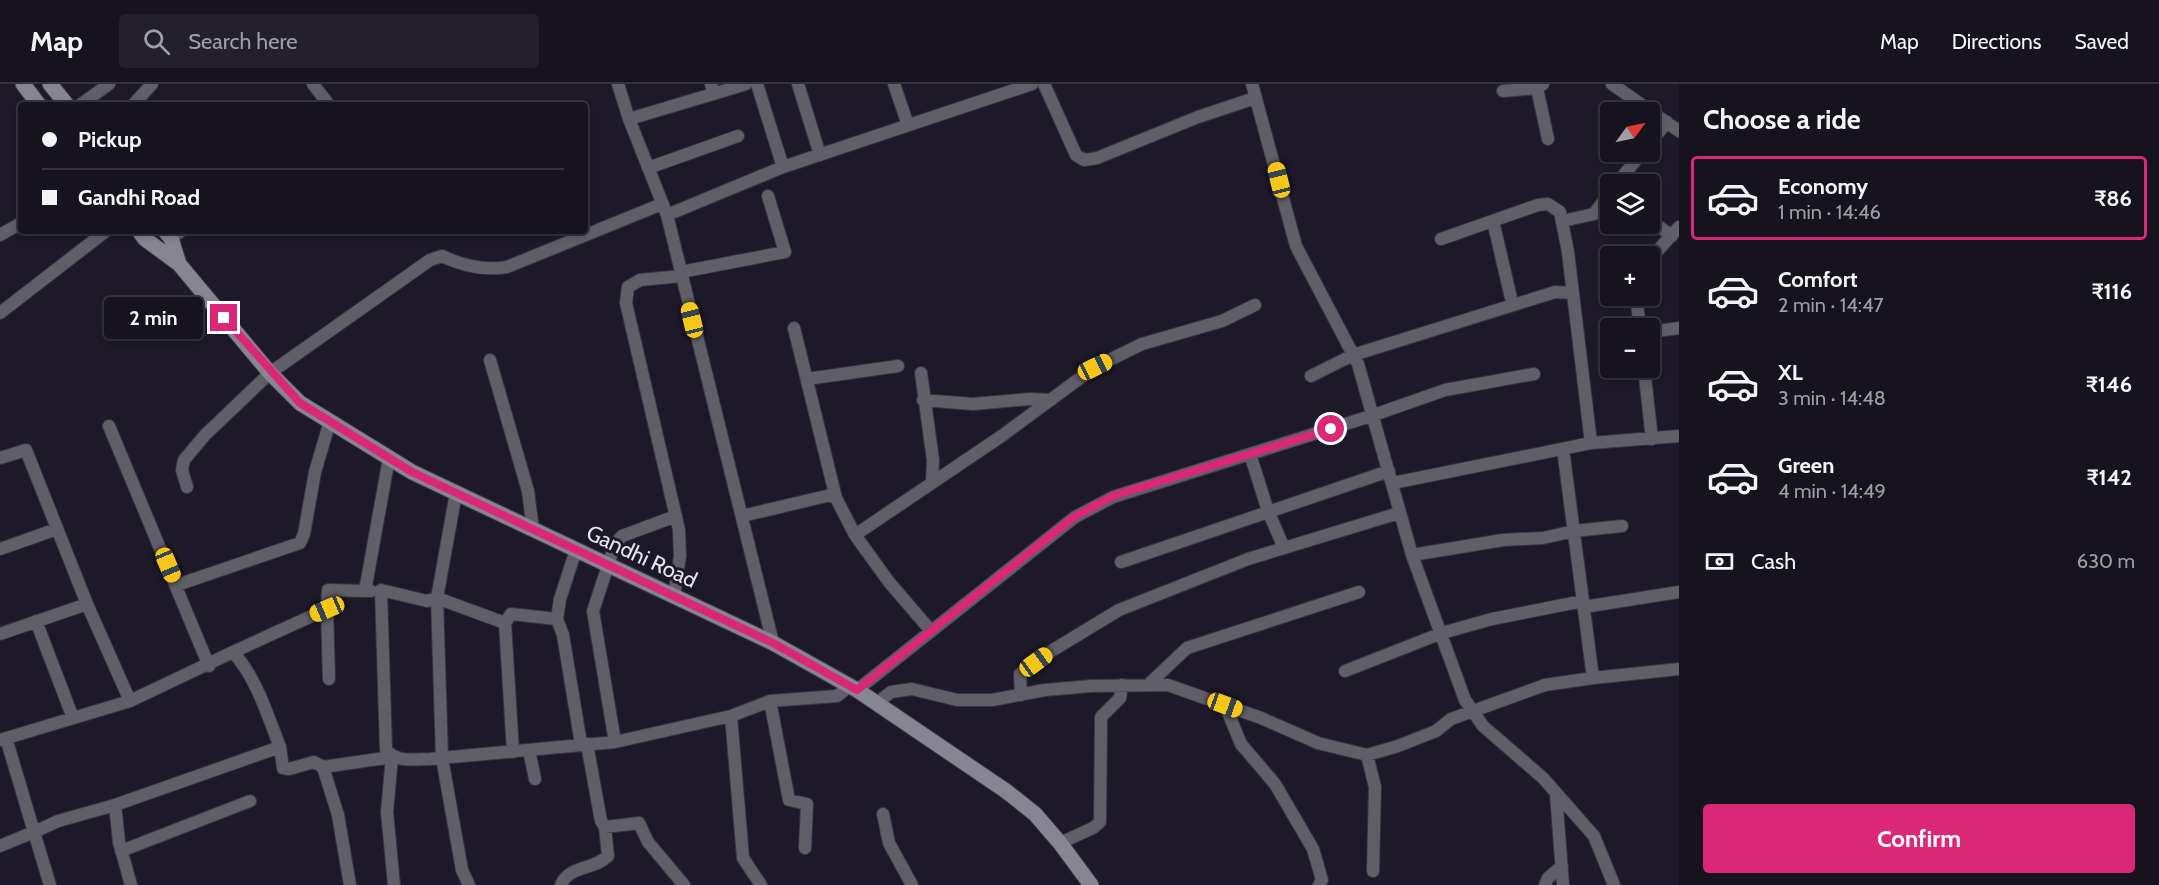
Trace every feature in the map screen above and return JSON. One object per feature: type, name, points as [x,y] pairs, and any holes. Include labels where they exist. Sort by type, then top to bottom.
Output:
[{"type":"main road","points":[[23,84],[37,102]]},
{"type":"main road","points":[[50,84],[65,102]]},
{"type":"main road","name":"Gandhi Road","points":[[141,234],[179,264],[270,373],[300,403],[389,458],[456,493],[773,643],[854,688],[1006,791],[1035,814],[1091,885]]},
{"type":"main road","name":"Gandhi Road","points":[[172,234],[179,264]]},
{"type":"street","points":[[84,102],[109,84]]},
{"type":"street","points":[[136,102],[152,84]]},
{"type":"street","points":[[313,84],[327,102]]},
{"type":"street","points":[[618,84],[629,119],[665,210],[773,643]]},
{"type":"street","points":[[629,119],[712,89],[746,84]]},
{"type":"street","points":[[757,84],[783,167]]},
{"type":"street","points":[[798,84],[820,155]]},
{"type":"street","points":[[894,84],[908,125]]},
{"type":"street","points":[[187,488],[182,470],[184,460],[205,435],[270,373],[430,260],[441,256],[490,270],[507,267],[783,167],[908,125],[995,90],[1032,84]]},
{"type":"street","points":[[1044,84],[1076,155],[1084,160],[1097,158],[1198,117],[1256,98]]},
{"type":"street","points":[[1253,84],[1296,246],[1353,356],[1391,477],[1412,555],[1471,711],[1556,794],[1594,836],[1614,885]]},
{"type":"street","points":[[1612,84],[1679,131]]},
{"type":"street","points":[[1503,91],[1540,86],[1548,139]]},
{"type":"street","points":[[1660,131],[1667,122]]},
{"type":"street","points":[[648,168],[738,136]]},
{"type":"street","points":[[1625,174],[1635,162]]},
{"type":"street","points":[[674,596],[680,556],[676,516],[626,303],[628,287],[640,280],[681,274],[785,252],[768,196]]},
{"type":"street","points":[[1441,239],[1538,205],[1548,204],[1560,212],[1573,293],[1590,442]]},
{"type":"street","points":[[1563,221],[1594,214],[1600,206]]},
{"type":"street","points":[[1493,221],[1511,298]]},
{"type":"street","points":[[1660,224],[1675,231],[1660,248]]},
{"type":"street","points":[[0,235],[18,225]]},
{"type":"street","points":[[0,313],[102,234]]},
{"type":"street","points":[[1311,376],[1353,356],[1555,292],[1573,293]]},
{"type":"street","points":[[855,535],[1003,435],[1095,367],[1142,344],[1222,321],[1255,305]]},
{"type":"street","points":[[794,328],[820,442],[835,494],[855,535],[889,582],[931,631]]},
{"type":"street","points":[[1660,331],[1679,328]]},
{"type":"street","points":[[490,360],[528,491],[533,529]]},
{"type":"street","points":[[807,379],[898,366]]},
{"type":"street","points":[[921,373],[933,460],[932,481]]},
{"type":"street","points":[[381,590],[386,750],[392,757],[400,760],[442,758],[615,742],[731,716],[770,701],[837,696],[854,688],[931,631],[1074,517],[1113,496],[1371,416],[1445,390],[1534,374]]},
{"type":"street","points":[[1645,378],[1652,439]]},
{"type":"street","points":[[923,400],[973,404],[1030,399],[1051,400]]},
{"type":"street","points":[[177,585],[300,543],[304,534],[315,472],[330,422]]},
{"type":"street","points":[[109,426],[209,666]]},
{"type":"street","points":[[1121,562],[1268,511],[1391,477],[1563,449],[1590,442],[1679,436]]},
{"type":"street","points":[[1563,449],[1593,678]]},
{"type":"street","points":[[0,458],[26,450],[87,604],[130,702]]},
{"type":"street","points":[[1250,454],[1268,511],[1284,548]]},
{"type":"street","points":[[365,591],[389,458]]},
{"type":"street","points":[[456,493],[437,598],[442,758],[462,870],[469,885]]},
{"type":"street","points":[[742,516],[835,494]]},
{"type":"street","points":[[1022,695],[1020,674],[1053,650],[1119,610],[1284,548],[1399,513]]},
{"type":"street","points":[[615,742],[593,610],[615,544],[622,536],[676,516]]},
{"type":"street","points":[[1412,555],[1503,540],[1542,538],[1574,531],[1622,526]]},
{"type":"street","points":[[0,549],[57,529]]},
{"type":"street","points":[[561,885],[568,873],[601,862],[608,856],[605,827],[584,744],[563,635],[557,619],[560,599],[576,550]]},
{"type":"street","points":[[329,679],[328,590],[381,590],[427,601],[437,598],[505,623]]},
{"type":"street","points":[[1150,683],[1187,648],[1359,592]]},
{"type":"street","points":[[1345,671],[1442,633],[1492,619],[1583,604],[1679,592]]},
{"type":"street","points":[[0,634],[87,604]]},
{"type":"street","points":[[50,885],[3,739],[130,702],[327,609]]},
{"type":"street","points":[[513,752],[505,623],[511,614],[557,619]]},
{"type":"street","points":[[36,621],[73,718]]},
{"type":"street","points":[[233,652],[244,665],[257,688],[280,747],[283,768],[289,769],[314,762],[323,768],[338,815],[350,885]]},
{"type":"street","points":[[877,703],[891,692],[912,689],[957,700],[992,700],[1045,690],[1150,683],[1191,691],[1318,743],[1367,755],[1436,731],[1450,719],[1545,685],[1679,669]]},
{"type":"street","points":[[1060,843],[1093,828],[1100,822],[1101,717],[1120,698],[1122,685]]},
{"type":"street","points":[[770,701],[789,800],[807,804],[805,848]]},
{"type":"street","points":[[1225,705],[1241,744],[1275,784],[1313,849],[1322,880],[1319,885]]},
{"type":"street","points":[[731,716],[743,858],[761,885]]},
{"type":"street","points":[[0,846],[58,821],[115,805],[280,747]]},
{"type":"street","points":[[529,750],[535,779]]},
{"type":"street","points":[[1367,755],[1376,787],[1373,871]]},
{"type":"street","points":[[323,768],[392,757]]},
{"type":"street","points":[[392,757],[387,812],[394,885]]},
{"type":"street","points":[[1556,794],[1563,885]]},
{"type":"street","points":[[121,851],[250,801]]},
{"type":"street","points":[[115,805],[121,851],[131,885]]},
{"type":"street","points":[[883,814],[890,843],[912,885]]},
{"type":"street","points":[[605,827],[639,823],[653,848],[684,885]]},
{"type":"street","points":[[1545,885],[1548,878],[1562,866]]},
{"type":"route","points":[[224,318],[270,373],[300,403],[412,472],[773,643],[857,690],[1074,517],[1113,496],[1331,429]]}]
